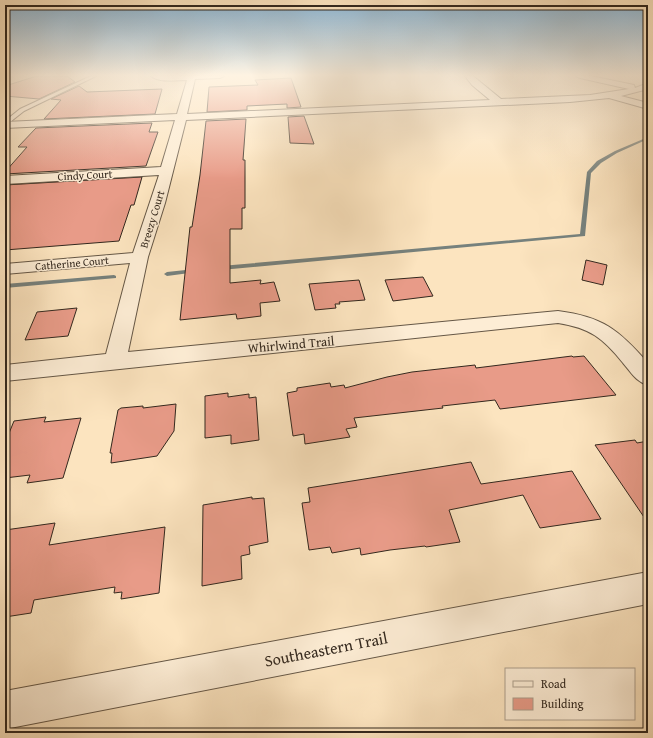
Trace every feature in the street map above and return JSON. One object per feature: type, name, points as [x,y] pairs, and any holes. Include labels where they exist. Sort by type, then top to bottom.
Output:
[{"type":"street","name":"Breezy Court","points":[[115,360],[140,257],[158,203],[182,110]]},
{"type":"street","points":[[5,125],[319,110]]},
{"type":"street","name":"Cindy Court","points":[[5,180],[166,171]]},
{"type":"street","name":"Catherine Court","points":[[5,269],[140,257]]},
{"type":"street","name":"Whirlwind Trail","points":[[5,373],[115,360],[325,341],[558,317],[577,320],[594,326],[609,335],[648,377]]},
{"type":"street","name":"Southeastern Trail","points":[[5,710],[648,588]]},
{"type":"lane","points":[[5,125],[22,110]]},
{"type":"building","points":[[52,110],[156,110],[155,114],[44,119]]},
{"type":"building","points":[[207,110],[238,110],[207,112]]},
{"type":"building","points":[[304,116],[314,144],[290,143],[288,117]]},
{"type":"building","points":[[246,119],[243,160],[245,160],[245,208],[242,208],[242,229],[230,229],[230,283],[261,280],[260,284],[274,282],[280,301],[260,303],[261,316],[237,319],[236,314],[180,320],[190,227],[192,227],[200,175],[206,121]]},
{"type":"building","points":[[152,123],[149,132],[158,132],[146,166],[5,174],[5,172],[27,147],[18,147],[36,128]]},
{"type":"building","points":[[142,177],[134,205],[131,205],[119,241],[5,250],[5,185]]},
{"type":"building","points":[[586,260],[607,265],[603,285],[582,280]]},
{"type":"building","points":[[423,277],[433,296],[393,301],[385,280]]},
{"type":"building","points":[[359,280],[365,300],[339,302],[340,304],[335,304],[336,308],[315,310],[309,284]]},
{"type":"building","points":[[77,308],[68,336],[25,340],[37,312]]},
{"type":"building","points":[[572,356],[584,356],[616,395],[500,409],[495,400],[442,406],[443,408],[354,418],[357,427],[346,429],[350,437],[305,444],[304,434],[293,436],[287,393],[297,391],[297,388],[330,383],[331,387],[344,385],[345,388],[412,372],[475,365],[476,368]]},
{"type":"building","points":[[228,393],[228,397],[249,394],[249,398],[256,397],[259,440],[231,444],[231,435],[205,438],[205,396]]},
{"type":"building","points":[[176,404],[174,431],[157,456],[111,463],[112,453],[110,453],[118,410],[121,408],[143,406],[143,408]]},
{"type":"building","points":[[46,417],[44,422],[81,418],[63,478],[27,483],[30,475],[5,478],[5,443],[14,421]]},
{"type":"building","points":[[635,440],[637,443],[648,441],[648,523],[595,445]]},
{"type":"building","points":[[471,462],[481,484],[572,471],[601,519],[540,528],[523,495],[449,510],[460,542],[361,555],[360,548],[332,553],[330,547],[309,550],[302,503],[310,502],[308,488]]},
{"type":"building","points":[[252,497],[252,499],[264,498],[268,542],[249,546],[250,554],[241,556],[242,579],[202,586],[203,505]]},
{"type":"building","points":[[55,523],[49,545],[165,527],[159,593],[121,599],[122,592],[114,593],[115,587],[34,600],[31,613],[5,617],[5,530]]},
{"type":"waterway","points":[[221,268],[583,235],[589,173],[599,162],[616,152],[648,138]]},
{"type":"waterway","points":[[167,274],[195,271]]},
{"type":"waterway","points":[[5,286],[114,277]]}]
